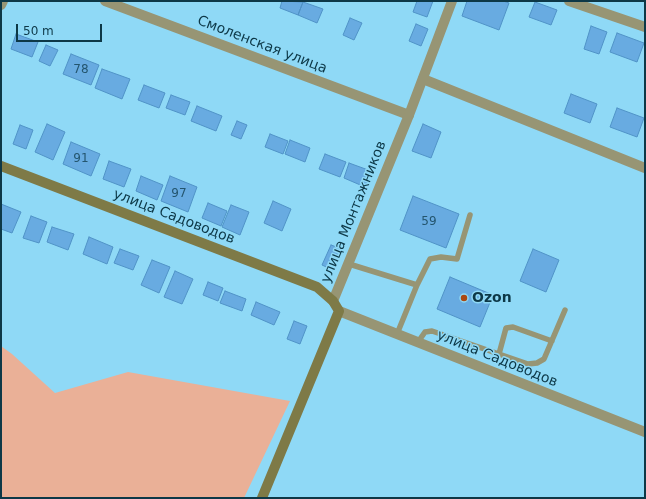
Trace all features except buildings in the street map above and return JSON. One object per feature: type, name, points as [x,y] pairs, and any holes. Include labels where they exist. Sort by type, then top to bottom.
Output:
[{"type":"main road","name":"улица Садоводов","points":[[1,166],[318,287],[333,301]]},
{"type":"main road","name":"улица Монтажников","points":[[333,301],[339,311]]},
{"type":"main road","points":[[262,498],[339,311]]},
{"type":"street","points":[[1,5],[3,1]]},
{"type":"street","name":"Смоленская улица","points":[[105,1],[409,115]]},
{"type":"street","name":"улица Монтажников","points":[[333,301],[409,115],[452,1]]},
{"type":"street","points":[[569,1],[645,27]]},
{"type":"street","points":[[423,79],[645,168]]},
{"type":"street","name":"улица Садоводов","points":[[339,311],[645,432]]},
{"type":"lane","points":[[397,334],[417,285],[430,259],[441,256],[457,259],[470,215]]},
{"type":"lane","points":[[349,264],[417,285]]},
{"type":"lane","points":[[418,342],[425,332],[432,331],[528,364],[537,363],[544,359],[565,310]]},
{"type":"lane","points":[[499,354],[506,328],[513,327],[552,341]]},
{"type":"shaded area","points":[[1,346],[55,393],[128,372],[290,401],[244,498],[1,498]]},
{"type":"place","name":"Ozon","points":[[464,298]]}]
